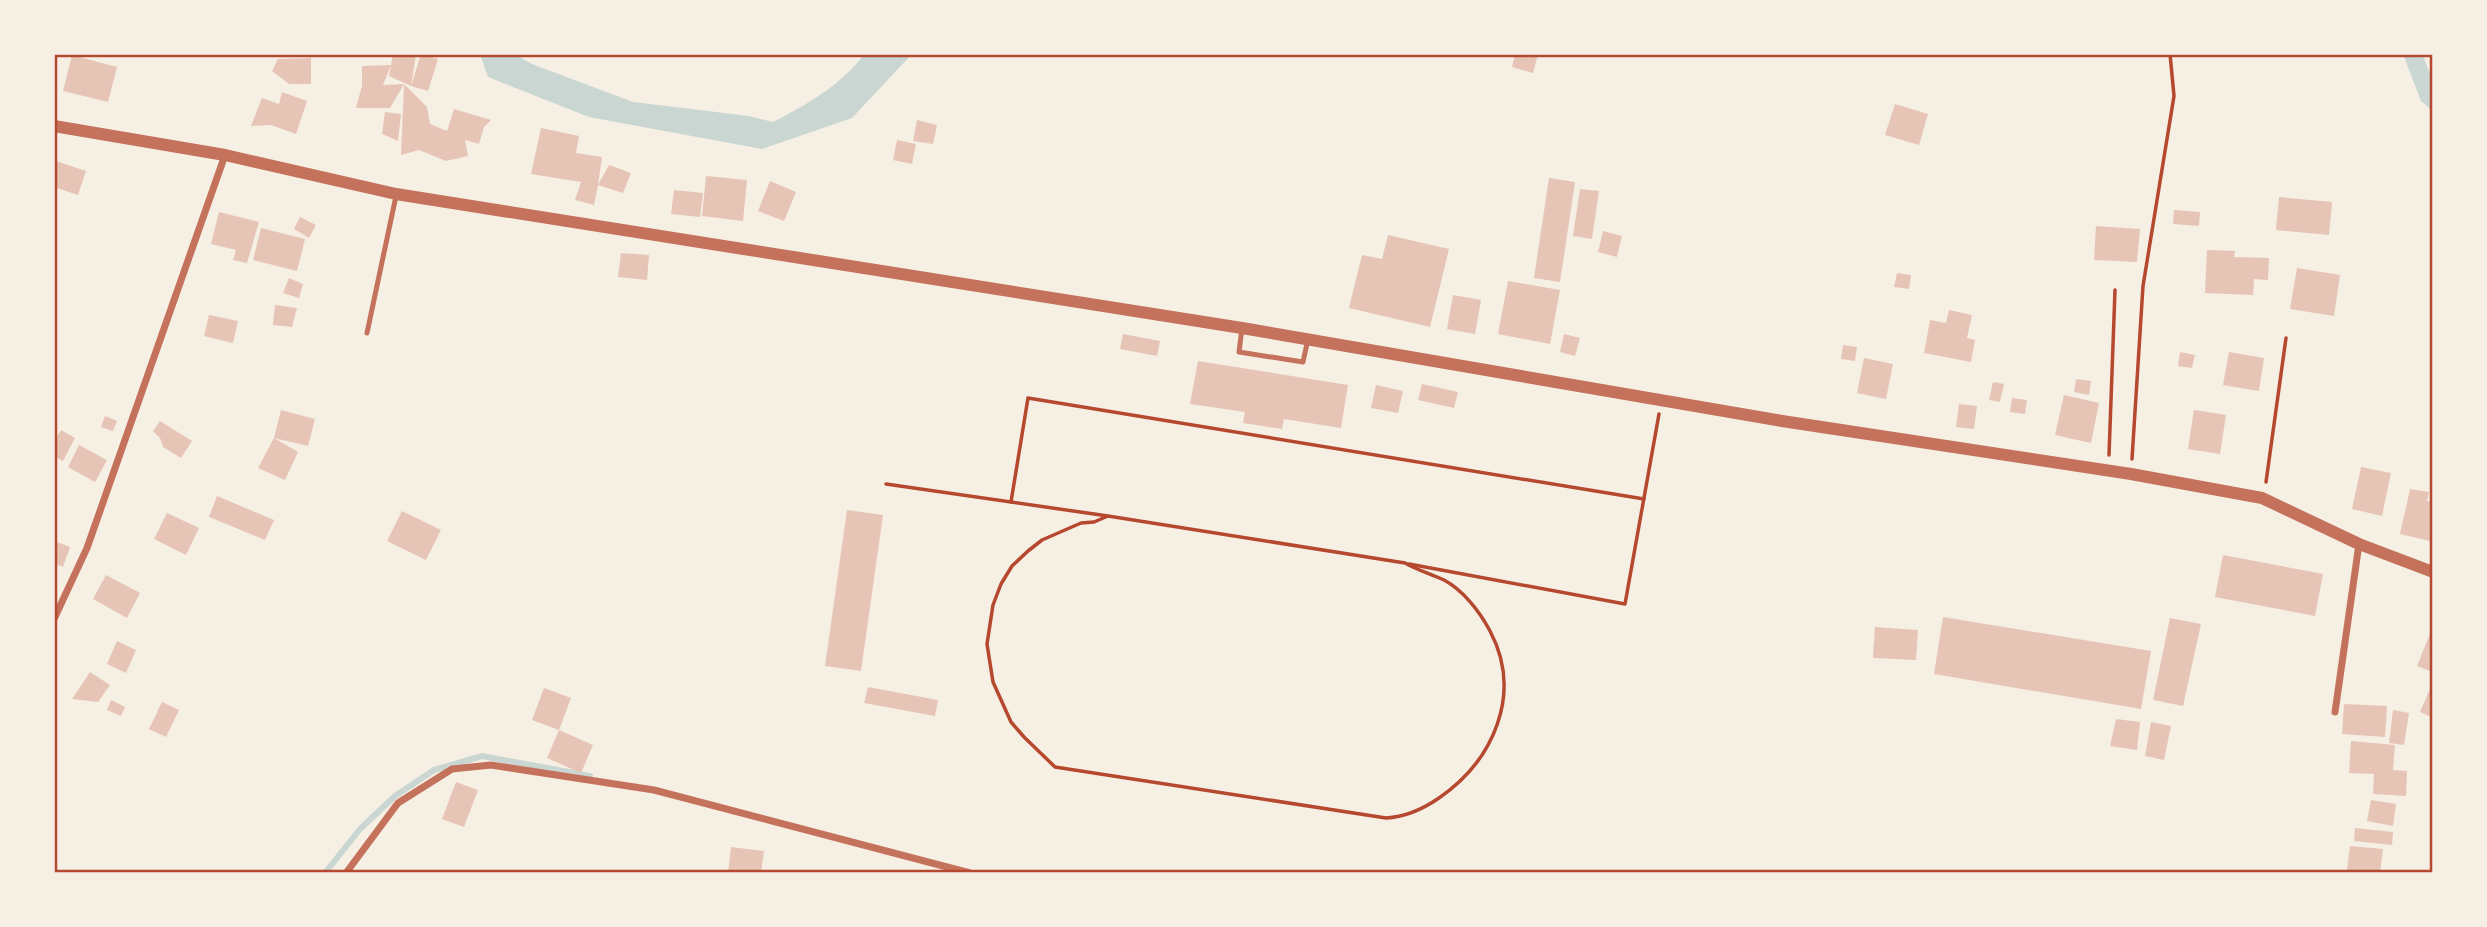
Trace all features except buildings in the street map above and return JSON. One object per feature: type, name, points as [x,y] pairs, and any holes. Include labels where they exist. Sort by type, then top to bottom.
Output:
[{"type":"street","points":[[54,126],[225,155],[396,194],[1242,328],[1782,422],[2131,474],[2262,498],[2359,544],[2433,572]]},
{"type":"street","points":[[54,620],[87,548],[225,155]]},
{"type":"street","points":[[2335,712],[2359,544]]},
{"type":"street","points":[[345,873],[398,803],[452,769],[491,765],[653,790],[970,873]]},
{"type":"lane","points":[[367,333],[396,194]]},
{"type":"lane","points":[[1242,328],[1239,352],[1303,362],[1308,339]]},
{"type":"path","points":[[2131,474],[2143,286],[2174,96],[2170,54]]},
{"type":"path","points":[[2109,471],[2115,290]]},
{"type":"path","points":[[2262,498],[2286,338]]},
{"type":"path","points":[[1010,502],[1028,398],[1644,499]]},
{"type":"path","points":[[886,484],[1405,563],[1625,604],[1659,412]]},
{"type":"path","points":[[1108,516],[1094,523],[1081,523],[1042,540],[1012,566],[993,605],[987,645],[993,682],[1011,722],[1055,767],[1385,818],[1401,818],[1431,804],[1462,780],[1485,753],[1500,717],[1504,678],[1501,659],[1490,631],[1461,593],[1444,580],[1405,563]]},
{"type":"shaded area","points":[[480,54],[514,54],[532,64],[633,102],[749,116],[773,122],[834,84],[864,54],[912,54],[852,118],[762,149],[589,117],[488,77]]},
{"type":"shaded area","points":[[2403,54],[2422,54],[2433,81],[2433,111],[2421,101]]},
{"type":"waterway","points":[[325,873],[360,829],[395,796],[434,770],[482,756],[590,776]]}]
